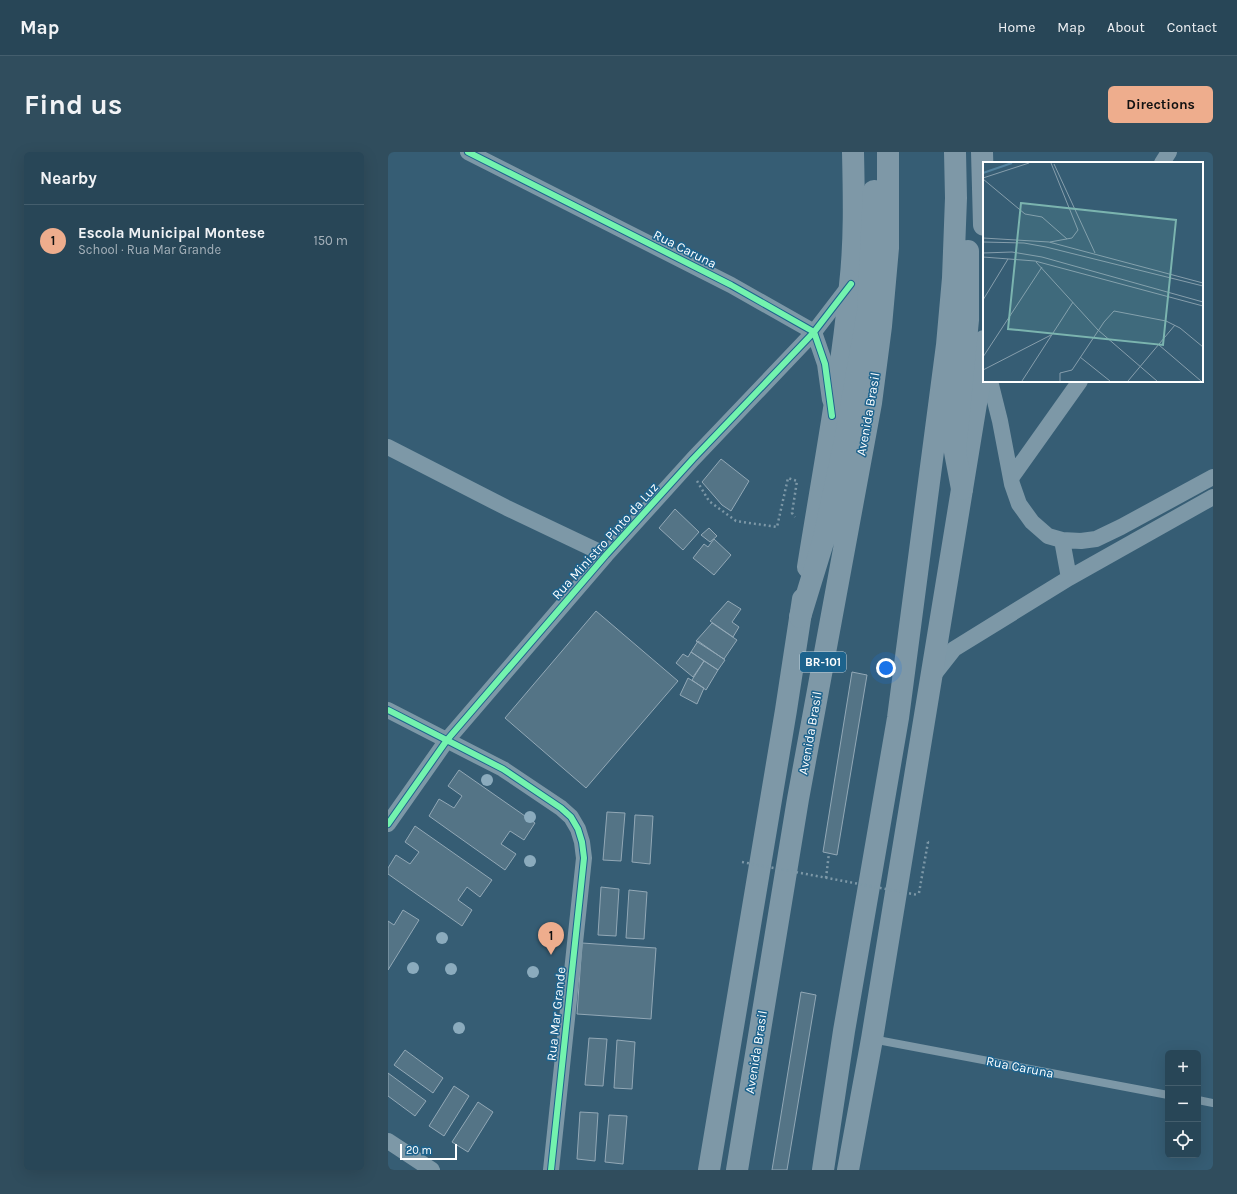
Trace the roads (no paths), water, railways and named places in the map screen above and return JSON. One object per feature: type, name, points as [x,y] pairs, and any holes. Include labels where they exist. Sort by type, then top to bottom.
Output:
[{"type":"highway","name":"Avenida Brasil","points":[[709,1170],[786,710],[832,416],[850,284],[854,206],[853,152]]},
{"type":"highway","name":"BR-101","points":[[800,617],[823,542],[845,441],[868,312],[874,199],[874,152]]},
{"type":"highway","name":"Avenida Brasil","points":[[737,1170],[798,799],[871,403],[881,326],[888,248],[888,152]]},
{"type":"highway","points":[[823,1170],[844,1031],[898,718],[947,345],[953,278],[956,198],[955,152]]},
{"type":"highway","points":[[962,489],[955,452],[968,320],[968,152]]},
{"type":"highway","points":[[982,152],[983,189]]},
{"type":"highway","points":[[848,1170],[872,1039],[962,489],[983,373]]},
{"type":"street","name":"Rua Caruna","points":[[468,152],[732,285],[814,332]]},
{"type":"street","points":[[1163,162],[1169,152]]},
{"type":"street","name":"Rua Ministro Pinto da Luz","points":[[388,824],[447,740],[606,555],[693,459],[814,332],[850,284]]},
{"type":"street","points":[[814,332],[825,364],[832,416]]},
{"type":"street","points":[[990,382],[1000,421],[1011,478],[1019,504],[1032,522],[1048,536],[1062,540],[1081,541],[1096,539],[1213,477]]},
{"type":"street","points":[[1011,478],[1079,382]]},
{"type":"street","name":"Rua Ministro Pinto da Luz","points":[[388,446],[507,508],[606,555]]},
{"type":"street","points":[[931,678],[954,649],[1069,578],[1213,498]]},
{"type":"street","points":[[1062,540],[1069,578]]},
{"type":"street","name":"Rua Mar Grande","points":[[388,710],[503,769],[561,808],[571,817],[578,829],[582,842],[584,858],[551,1170]]},
{"type":"street","points":[[388,1141],[432,1170]]},
{"type":"lane","name":"Rua Caruna","points":[[872,1039],[1165,1094]]},
{"type":"lane","points":[[1201,1101],[1213,1103]]},
{"type":"place","name":"Escola Municipal Montese","points":[[551,955]]}]
